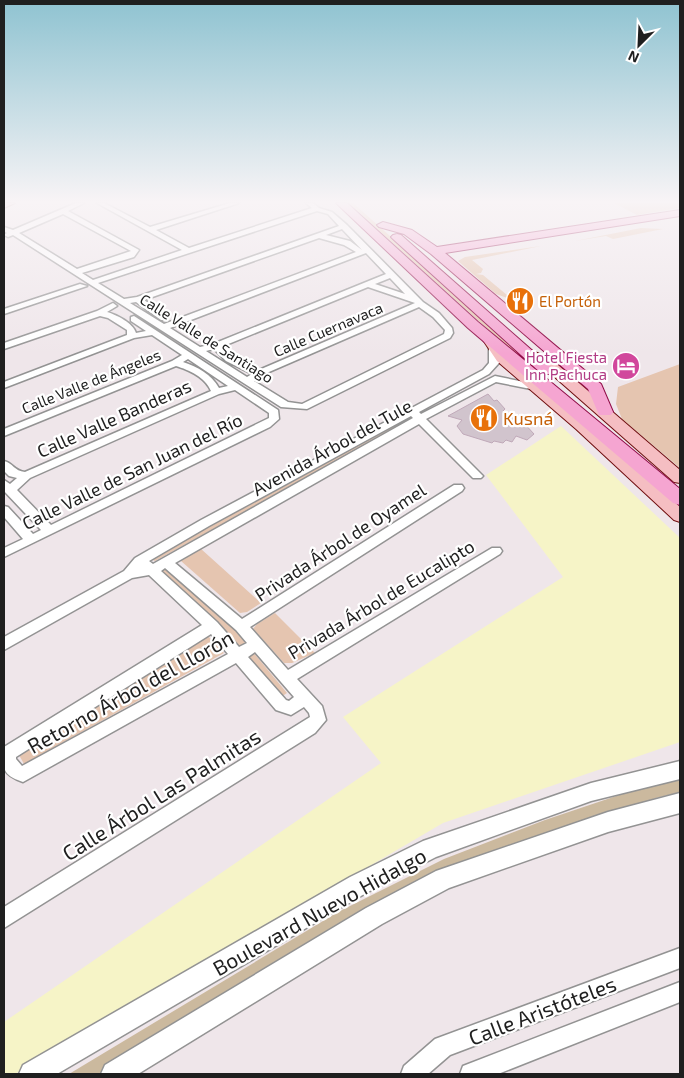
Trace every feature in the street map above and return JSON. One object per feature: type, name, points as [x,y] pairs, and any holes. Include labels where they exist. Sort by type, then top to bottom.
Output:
[{"type":"main road","points":[[396,253],[490,340],[680,478]]},
{"type":"main road","points":[[416,253],[599,418],[680,499]]},
{"type":"main road","points":[[439,255],[449,253]]},
{"type":"main road","points":[[439,255],[451,253]]},
{"type":"main road","points":[[439,255],[441,262],[476,294],[475,305]]},
{"type":"main road","points":[[439,255],[595,387],[599,418],[680,485]]},
{"type":"main road","points":[[490,340],[502,358],[680,516]]},
{"type":"street","name":"Calle Valle de Santiago","points":[[35,253],[274,412],[274,419]]},
{"type":"street","name":"Calle Valle de Santiago","points":[[42,253],[93,282],[285,405],[293,407],[303,407],[448,336],[449,330],[436,315],[419,302]]},
{"type":"street","points":[[76,272],[133,253]]},
{"type":"street","points":[[93,282],[182,253]]},
{"type":"street","points":[[123,302],[139,299],[269,253]]},
{"type":"street","points":[[163,328],[174,322],[359,253]]},
{"type":"street","points":[[368,253],[392,274],[419,302]]},
{"type":"street","points":[[199,350],[216,346],[392,274]]},
{"type":"street","points":[[368,284],[419,302]]},
{"type":"street","points":[[4,312],[83,286]]},
{"type":"street","points":[[139,299],[141,304],[163,318],[174,322]]},
{"type":"street","name":"Calle Cuernavaca","points":[[248,381],[259,373],[419,302]]},
{"type":"street","points":[[4,346],[100,313],[113,306]]},
{"type":"street","points":[[100,313],[111,316],[131,329],[132,336]]},
{"type":"street","points":[[133,318],[142,315]]},
{"type":"street","points":[[4,385],[132,336],[152,332]]},
{"type":"street","points":[[490,340],[494,362],[491,376],[536,387]]},
{"type":"street","points":[[216,346],[219,351],[249,370],[259,373]]},
{"type":"street","name":"Calle Valle de Ángeles","points":[[4,433],[175,363],[188,355]]},
{"type":"street","points":[[175,363],[185,364],[215,385],[216,392]]},
{"type":"street","points":[[212,370],[223,365]]},
{"type":"street","name":"Avenida Árbol del Tule","points":[[128,574],[140,561],[205,523],[411,411],[491,376]]},
{"type":"street","name":"Avenida Árbol del Tule","points":[[152,570],[434,412],[491,376]]},
{"type":"street","name":"Calle Valle Banderas","points":[[7,487],[26,476],[216,392],[237,387]]},
{"type":"street","points":[[424,405],[434,412]]},
{"type":"street","points":[[411,411],[421,418],[477,476]]},
{"type":"street","name":"Calle Valle de San Juan del Río","points":[[4,553],[266,425],[274,419]]},
{"type":"street","points":[[4,464],[13,474],[26,476]]},
{"type":"street","points":[[7,487],[50,531]]},
{"type":"street","name":"Privada Árbol de Oyamel","points":[[241,626],[458,488]]},
{"type":"street","points":[[4,510],[31,540]]},
{"type":"street","name":"Privada Árbol de Eucalipto","points":[[286,678],[496,551]]},
{"type":"street","points":[[140,561],[212,626],[281,705],[291,708],[305,698],[241,626],[166,562]]},
{"type":"street","points":[[4,644],[128,574],[152,570]]},
{"type":"street","points":[[189,604],[204,595]]},
{"type":"street","name":"Retorno Árbol del Llorón","points":[[212,626],[10,752],[8,760],[14,771],[23,774],[256,645]]},
{"type":"street","name":"Calle Árbol Las Palmitas","points":[[4,918],[309,728],[318,720],[317,711],[305,698]]},
{"type":"street","name":"Boulevard Nuevo Hidalgo","points":[[32,1074],[358,885],[431,848],[591,792],[680,770]]},
{"type":"street","name":"Boulevard Nuevo Hidalgo","points":[[114,1074],[374,916],[444,879],[608,822],[680,803]]},
{"type":"street","name":"Calle Aristóteles","points":[[414,1074],[443,1047],[680,958]]},
{"type":"street","name":"Calle Aristóteles","points":[[471,1074],[680,992]]},
{"type":"shaded area","points":[[404,253],[409,253],[518,350],[576,405],[512,351]]},
{"type":"shaded area","points":[[505,253],[472,260],[483,269],[481,273],[476,274],[483,275],[513,300],[496,294],[458,261],[465,257]]},
{"type":"shaded area","points":[[680,364],[680,468],[622,419],[616,404],[618,387]]},
{"type":"shaded area","points":[[407,417],[412,420],[155,561],[151,559]]},
{"type":"shaded area","points":[[561,426],[680,538],[680,742],[443,823],[15,1074],[4,1074],[4,1022],[381,763],[343,717],[563,577],[486,475]]},
{"type":"shaded area","points":[[200,548],[261,603],[247,612],[240,613],[181,561],[182,558]]},
{"type":"shaded area","points":[[165,566],[233,628],[287,693],[281,697],[227,632],[160,569]]},
{"type":"shaded area","points":[[275,613],[315,653],[292,663],[284,663],[253,629],[257,624]]},
{"type":"shaded area","points":[[208,636],[224,653],[24,764],[19,755]]},
{"type":"shaded area","points":[[680,778],[680,792],[553,832],[345,925],[101,1074],[69,1074],[338,912],[444,859],[545,820],[646,786]]},
{"type":"building","name":"Kusná","points":[[488,394],[505,409],[503,411],[519,422],[522,421],[534,434],[527,440],[516,436],[512,442],[506,440],[503,443],[494,441],[492,443],[463,434],[457,426],[462,420],[448,416]]},
{"type":"place","name":"El Portón","points":[[520,301]]},
{"type":"place","name":"Hotel Fiesta Inn Pachuca","points":[[626,366]]},
{"type":"place","name":"Kusná","points":[[484,418]]}]
